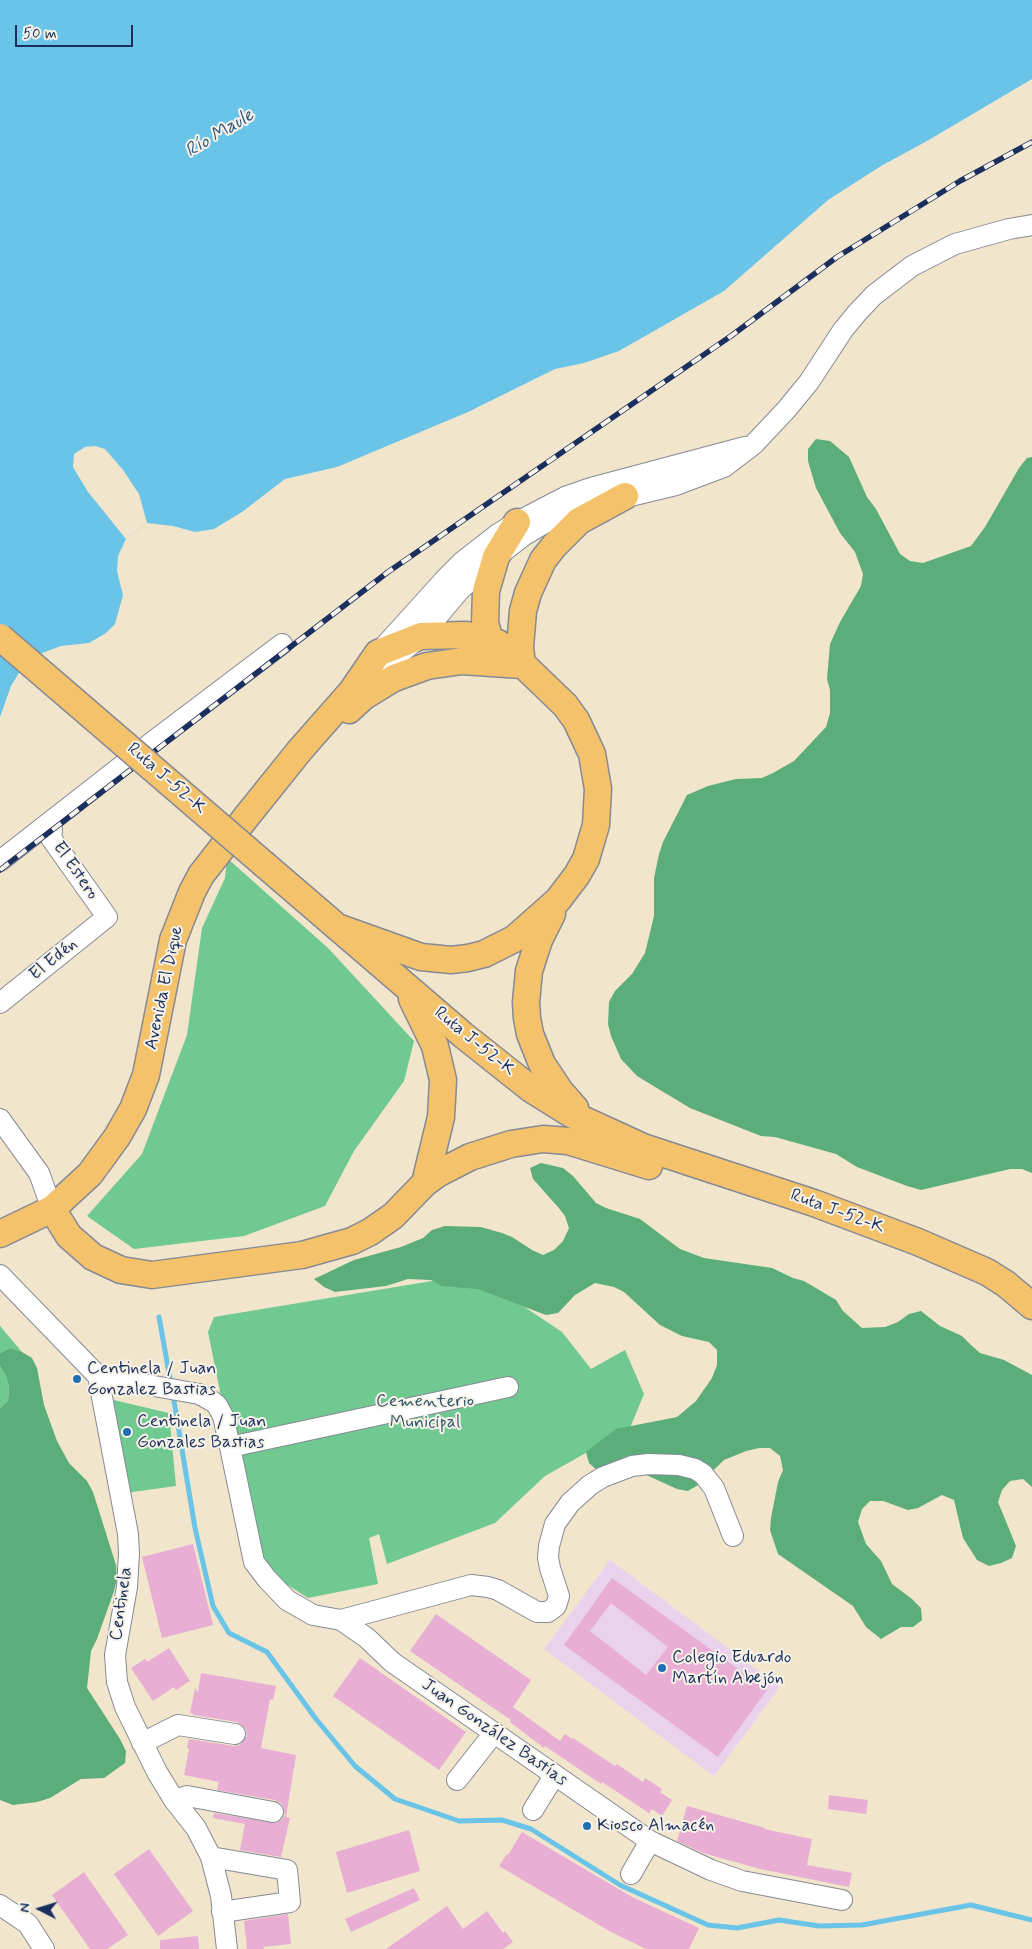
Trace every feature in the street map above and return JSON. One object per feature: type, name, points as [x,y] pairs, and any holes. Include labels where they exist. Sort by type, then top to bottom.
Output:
[{"type":"main road","points":[[510,664],[520,647],[523,610],[528,593],[543,560],[579,521],[625,496]]},
{"type":"main road","points":[[488,639],[485,623],[486,591],[496,557],[517,522]]},
{"type":"main road","points":[[378,654],[422,636],[466,635],[488,639],[506,649],[510,664]]},
{"type":"main road","name":"Ruta J-52-K","points":[[0,637],[405,985],[531,1089],[589,1124],[643,1147],[834,1210],[918,1242],[986,1272],[1006,1284],[1032,1306]]},
{"type":"main road","name":"Avenida El Dique","points":[[0,1234],[52,1210],[72,1193],[99,1164],[117,1138],[133,1109],[146,1075],[173,940],[192,892],[201,876],[247,816],[300,750],[352,691],[378,654]]},
{"type":"main road","points":[[300,750],[363,698],[394,678],[427,666],[445,662],[480,661],[510,664],[552,691],[576,720],[588,746],[596,772],[598,807],[592,842],[577,875],[558,900],[514,939],[484,954],[451,960],[421,957],[337,927]]},
{"type":"main road","points":[[558,900],[533,955],[527,986],[527,1018],[535,1050],[546,1071],[560,1091],[589,1124]]},
{"type":"main road","points":[[405,985],[436,1046],[443,1080],[441,1117],[425,1183]]},
{"type":"main road","points":[[52,1210],[69,1236],[93,1257],[121,1270],[152,1275],[302,1255],[344,1244],[370,1232],[392,1216],[425,1183],[454,1165],[490,1150],[532,1141],[554,1139],[582,1144],[665,1172],[728,1190],[834,1210]]},
{"type":"street","points":[[352,691],[368,682],[422,636],[459,591],[496,557],[523,536],[550,520],[581,508],[676,485],[724,468],[754,444],[786,410],[809,382],[843,330],[857,313],[892,280],[933,254],[955,244],[1009,229],[1032,225]]},
{"type":"street","points":[[378,654],[462,562],[517,522],[566,497],[591,488],[754,444]]},
{"type":"street","points":[[0,877],[49,831],[154,740],[282,644]]},
{"type":"street","points":[[0,861],[49,831]]},
{"type":"street","name":"El Estero","points":[[49,831],[107,917]]},
{"type":"street","name":"El Edén","points":[[0,1003],[107,917]]},
{"type":"street","points":[[0,1119],[38,1173],[52,1210]]},
{"type":"street","points":[[0,1275],[98,1376]]},
{"type":"street","name":"Juan González Bastías","points":[[98,1376],[199,1394],[212,1401],[220,1410],[230,1447],[254,1562],[287,1600],[312,1615],[341,1620],[471,1585],[498,1590],[537,1612],[548,1612],[556,1606],[560,1596],[548,1558],[555,1524],[566,1508],[580,1494],[603,1477],[632,1466],[664,1463],[687,1466],[703,1474],[714,1488],[732,1536]]},
{"type":"street","name":"Centinela","points":[[98,1376],[128,1534],[127,1587],[116,1642],[116,1668],[120,1695],[142,1743],[174,1800],[196,1828],[211,1857],[218,1881],[226,1949]]},
{"type":"street","points":[[230,1447],[508,1387]]},
{"type":"street","name":"Juan González Bastías","points":[[341,1620],[367,1638],[392,1662],[650,1841],[711,1870],[742,1881],[842,1900]]},
{"type":"street","points":[[142,1743],[178,1725],[234,1734]]},
{"type":"street","points":[[457,1780],[494,1733]]},
{"type":"street","points":[[533,1810],[554,1776]]},
{"type":"street","points":[[174,1800],[187,1796],[273,1812]]},
{"type":"street","points":[[631,1874],[650,1841]]},
{"type":"street","points":[[211,1857],[287,1870],[290,1902],[222,1912]]},
{"type":"street","points":[[0,1905],[28,1924],[44,1949]]},
{"type":"shaded area","name":"Colegio Eduardo Martín Abejón","points":[[610,1560],[780,1687],[714,1776],[544,1649]]},
{"type":"green space","points":[[816,439],[830,441],[849,457],[867,497],[876,509],[900,554],[910,561],[923,563],[971,546],[985,527],[1019,468],[1027,458],[1032,457],[1032,1173],[1022,1169],[1010,1169],[921,1190],[907,1186],[857,1167],[836,1154],[775,1137],[761,1136],[690,1108],[637,1076],[621,1059],[611,1036],[608,1024],[609,1002],[615,991],[632,974],[645,953],[654,916],[654,878],[659,854],[663,842],[687,795],[708,786],[736,779],[762,778],[773,773],[794,761],[826,727],[830,713],[830,690],[827,679],[830,644],[840,622],[861,586],[863,574],[855,552],[840,533],[816,488],[808,461],[808,449]]},
{"type":"green space","points":[[227,858],[328,948],[414,1041],[404,1081],[354,1151],[325,1206],[244,1236],[134,1249],[87,1216],[142,1154],[187,1035],[202,928],[225,878]]},
{"type":"green space","points":[[541,1163],[563,1168],[573,1176],[596,1203],[640,1219],[680,1249],[704,1258],[772,1268],[804,1281],[836,1300],[843,1311],[862,1328],[885,1327],[898,1322],[909,1314],[921,1311],[940,1326],[962,1336],[980,1353],[1004,1360],[1032,1375],[1032,1487],[1023,1479],[1010,1481],[1002,1490],[998,1502],[1016,1546],[1012,1558],[989,1566],[977,1560],[963,1538],[954,1500],[942,1495],[918,1508],[908,1510],[883,1501],[870,1501],[862,1509],[858,1522],[866,1544],[881,1561],[892,1584],[921,1608],[922,1620],[913,1627],[901,1627],[881,1639],[866,1627],[853,1606],[778,1554],[770,1530],[778,1482],[783,1470],[780,1456],[770,1448],[746,1451],[724,1460],[698,1485],[688,1491],[677,1489],[642,1473],[598,1471],[589,1463],[586,1452],[616,1429],[677,1417],[696,1401],[712,1378],[717,1365],[717,1350],[709,1342],[682,1336],[660,1325],[624,1292],[614,1287],[595,1283],[575,1295],[558,1313],[546,1315],[478,1289],[442,1286],[431,1280],[408,1279],[386,1286],[335,1292],[324,1287],[314,1279],[354,1260],[401,1247],[423,1238],[432,1230],[445,1226],[481,1227],[502,1233],[543,1255],[554,1250],[563,1241],[569,1228],[565,1216],[533,1179],[530,1168]]},
{"type":"green space","name":"Cementerio Municipal","points":[[444,1279],[505,1294],[562,1332],[591,1369],[625,1350],[644,1394],[630,1428],[545,1476],[495,1523],[387,1564],[379,1534],[369,1538],[378,1584],[308,1598],[255,1564],[208,1332],[214,1317]]},
{"type":"green space","points":[[0,1326],[22,1352],[10,1348],[0,1353]]},
{"type":"green space","points":[[10,1348],[32,1358],[37,1368],[44,1405],[57,1441],[69,1463],[87,1481],[93,1492],[116,1565],[117,1579],[114,1591],[91,1651],[87,1688],[126,1751],[125,1763],[104,1778],[81,1779],[50,1798],[37,1802],[13,1805],[0,1800],[0,1408],[8,1401],[9,1387],[6,1376],[0,1366],[0,1353]]},
{"type":"green space","points":[[0,1366],[6,1376],[9,1387],[8,1401],[0,1408]]},
{"type":"green space","points":[[105,1398],[169,1413],[176,1486],[125,1493]]},
{"type":"water","name":"Río Maule","points":[[0,0],[1032,0],[1032,79],[881,166],[828,200],[724,291],[619,351],[584,363],[555,369],[468,412],[337,467],[285,479],[242,512],[214,529],[195,532],[173,526],[147,523],[126,539],[118,556],[117,571],[123,595],[115,624],[106,633],[89,643],[61,646],[37,655],[22,668],[11,686],[0,717]]},
{"type":"pier","points":[[95,446],[105,449],[123,470],[139,494],[147,523],[126,539],[88,492],[73,467],[74,454],[85,447]]},
{"type":"building","points":[[193,1544],[213,1625],[162,1638],[142,1557]]},
{"type":"building","points":[[612,1578],[767,1690],[718,1757],[564,1645]],"holes":[[[611,1603],[668,1647],[646,1675],[590,1631]]]},
{"type":"building","points":[[436,1614],[531,1680],[513,1707],[560,1741],[565,1734],[615,1766],[617,1764],[643,1782],[645,1778],[662,1789],[660,1792],[672,1800],[662,1816],[652,1809],[649,1813],[602,1782],[601,1784],[545,1746],[544,1748],[510,1722],[511,1720],[410,1651]]},
{"type":"building","points":[[169,1648],[190,1681],[176,1690],[174,1687],[153,1701],[131,1668],[145,1659],[147,1662]]},
{"type":"building","points":[[360,1658],[466,1732],[439,1770],[333,1696]]},
{"type":"building","points":[[201,1673],[276,1686],[273,1700],[270,1699],[261,1748],[296,1755],[286,1817],[290,1818],[281,1857],[240,1850],[245,1824],[213,1818],[214,1813],[276,1823],[282,1820],[285,1815],[281,1803],[275,1800],[217,1790],[219,1782],[184,1775],[189,1739],[234,1746],[240,1745],[247,1736],[246,1729],[237,1722],[190,1713],[195,1688],[198,1692]]},
{"type":"building","points":[[829,1795],[868,1800],[866,1814],[828,1809]]},
{"type":"building","points":[[687,1806],[764,1829],[812,1839],[807,1865],[852,1873],[849,1887],[760,1869],[703,1853],[677,1841]]},
{"type":"building","points":[[409,1830],[420,1871],[347,1893],[336,1852]]},
{"type":"building","points":[[522,1832],[632,1897],[699,1928],[689,1949],[646,1949],[611,1932],[499,1866]]},
{"type":"building","points":[[149,1849],[193,1911],[158,1936],[114,1874]]},
{"type":"building","points":[[84,1872],[128,1935],[107,1949],[90,1949],[52,1895]]},
{"type":"building","points":[[414,1888],[420,1900],[351,1932],[345,1919]]},
{"type":"building","points":[[447,1906],[463,1929],[487,1911],[503,1933],[505,1931],[513,1942],[503,1949],[386,1949]]},
{"type":"building","points":[[288,1914],[291,1944],[263,1947],[264,1949],[247,1949],[244,1921]]},
{"type":"building","points":[[198,1936],[199,1949],[160,1949],[160,1940]]},
{"type":"waterway","points":[[159,1317],[171,1384]]},
{"type":"waterway","points":[[173,1395],[195,1528],[213,1606],[229,1633],[267,1652],[316,1719],[355,1766],[395,1799],[459,1821],[502,1820],[531,1829],[620,1885],[708,1925],[737,1928],[779,1920],[819,1926],[862,1925],[971,1905],[1032,1920]]},
{"type":"railway","points":[[0,870],[388,572],[731,336],[837,257],[960,181],[1032,142]]},
{"type":"place","name":"Centinela / Juan Gonzalez Bastias","points":[[77,1379]]},
{"type":"place","name":"Centinela / Juan Gonzales Bastias","points":[[127,1432]]},
{"type":"place","name":"Colegio Eduardo Martín Abejón","points":[[662,1668]]},
{"type":"place","name":"Kiosco Almacén","points":[[587,1826]]}]
